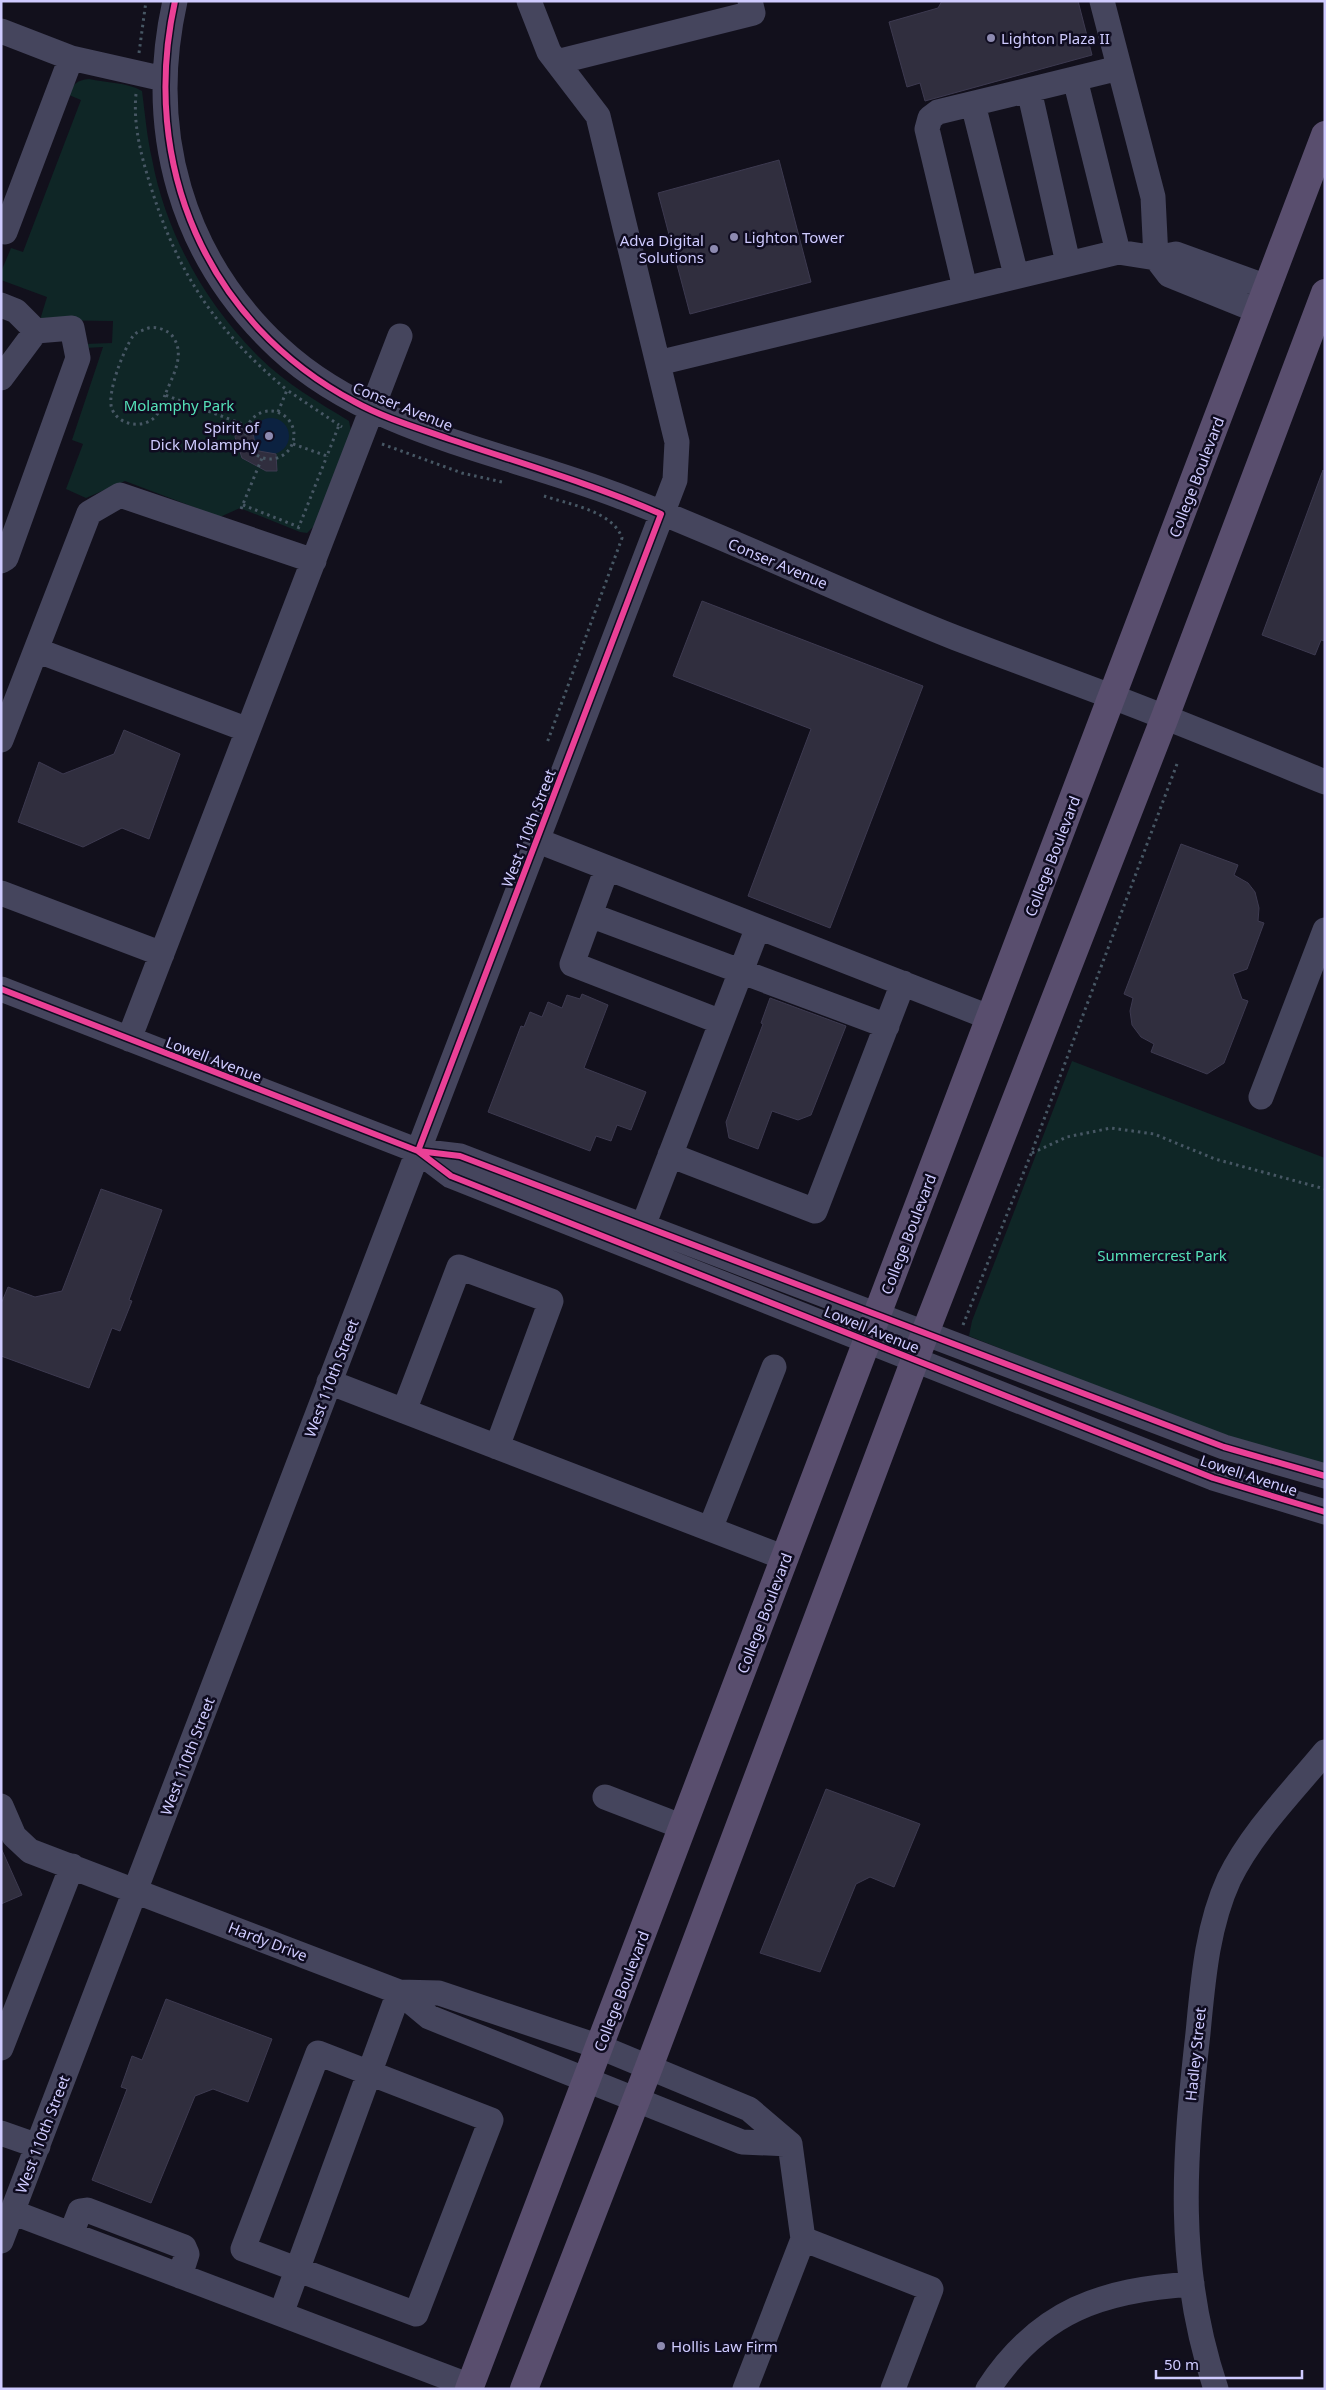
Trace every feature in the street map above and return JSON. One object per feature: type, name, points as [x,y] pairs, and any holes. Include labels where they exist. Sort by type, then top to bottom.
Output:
[{"type":"main road","name":"College Boulevard","points":[[469,2387],[600,2047],[1325,135]]},
{"type":"main road","points":[[524,2389],[636,2100],[925,1333],[1165,717],[1325,294]]},
{"type":"street","name":"Conser Avenue","points":[[175,1],[168,31],[164,79],[167,134],[176,182],[193,229],[216,273],[244,312],[280,350],[316,378],[356,403],[373,410],[459,442],[618,495],[955,638],[1165,717],[1325,782]]},
{"type":"street","name":"West 110th Street","points":[[1,2241],[675,480],[677,442],[598,116],[549,52],[528,1]]},
{"type":"street","points":[[557,62],[753,14],[750,1]]},
{"type":"street","points":[[1102,1],[1153,197],[1156,258]]},
{"type":"street","points":[[4,40],[71,58],[164,79]]},
{"type":"street","points":[[1,230],[6,232],[71,58]]},
{"type":"street","points":[[965,288],[927,129],[930,118],[938,112],[1119,68]]},
{"type":"street","points":[[1075,79],[1118,252]]},
{"type":"street","points":[[1029,90],[1068,263]]},
{"type":"street","points":[[972,104],[1016,276]]},
{"type":"street","points":[[658,363],[1118,252],[1156,258],[1176,254],[1263,299]]},
{"type":"street","points":[[1,305],[16,311],[36,331]]},
{"type":"street","points":[[1,378],[36,331],[72,328],[78,358],[6,558],[1,561]]},
{"type":"street","points":[[129,1039],[400,336]]},
{"type":"street","points":[[1,740],[88,512],[120,495],[314,561]]},
{"type":"street","points":[[36,650],[248,730]]},
{"type":"street","points":[[536,840],[991,1018]]},
{"type":"street","points":[[607,868],[572,964],[721,1022]]},
{"type":"street","points":[[1,894],[162,954]]},
{"type":"street","points":[[590,915],[740,973],[887,1026]]},
{"type":"street","points":[[644,1226],[758,926]]},
{"type":"street","points":[[1261,1097],[1325,930]]},
{"type":"street","points":[[670,1155],[815,1211],[903,983]]},
{"type":"street","name":"Lowell Avenue","points":[[1,989],[418,1151],[460,1156],[1224,1447],[1325,1476]]},
{"type":"street","name":"Lowell Avenue","points":[[418,1151],[451,1176],[1213,1478],[1325,1512]]},
{"type":"street","points":[[404,1411],[459,1267],[551,1301],[497,1447]]},
{"type":"street","points":[[710,1529],[774,1367]]},
{"type":"street","points":[[329,1382],[785,1558]]},
{"type":"street","name":"Hadley Street","points":[[1216,2389],[1208,2364],[1192,2284],[1185,2204],[1188,2124],[1205,1964],[1216,1911],[1230,1878],[1255,1838],[1325,1752]]},
{"type":"street","points":[[605,1797],[683,1827]]},
{"type":"street","name":"Hardy Drive","points":[[1,1806],[14,1836],[30,1851],[400,1992],[439,1993],[600,2047],[749,2109],[790,2144]]},
{"type":"street","points":[[1,2048],[72,1866]]},
{"type":"street","points":[[281,2314],[400,1992]]},
{"type":"street","name":"Hardy Drive","points":[[400,1992],[429,2017],[742,2142],[790,2144]]},
{"type":"street","points":[[318,2054],[370,2072],[491,2120],[416,2314],[298,2270],[243,2249],[318,2054]]},
{"type":"street","points":[[1,2133],[38,2146]]},
{"type":"street","points":[[746,2389],[803,2239],[790,2144]]},
{"type":"street","points":[[12,2212],[469,2387]]},
{"type":"street","points":[[803,2239],[931,2289],[893,2389]]},
{"type":"street","points":[[988,2389],[1000,2371],[1031,2338],[1078,2307],[1118,2293],[1162,2286],[1192,2284]]},
{"type":"path","points":[[150,327],[172,335],[179,349],[178,360],[165,395],[158,414],[149,421],[139,425],[116,418],[111,407],[112,388],[128,345],[134,334],[150,327]]},
{"type":"path","points":[[278,412],[287,390],[339,425],[362,437],[462,473],[504,482]]},
{"type":"path","points":[[165,395],[248,426]]},
{"type":"path","points":[[264,411],[278,412],[287,416],[292,423],[294,430],[293,444],[287,453],[280,457],[272,459],[262,458],[251,450],[247,442],[248,426],[257,414],[264,411]]},
{"type":"path","points":[[262,458],[242,507],[299,528],[339,425]]},
{"type":"path","points":[[293,444],[327,456]]},
{"type":"path","points":[[541,495],[598,515],[618,528],[622,538],[547,742]]},
{"type":"path","points":[[962,1328],[1031,1154],[1177,764]]},
{"type":"path","points":[[1031,1154],[1067,1137],[1111,1128],[1154,1134],[1215,1159],[1325,1189]]},
{"type":"green space","name":"Molamphy Park","points":[[89,79],[123,84],[142,91],[150,151],[158,187],[167,214],[190,266],[221,314],[239,336],[269,366],[302,392],[349,421],[351,431],[315,525],[307,533],[300,532],[240,508],[220,517],[125,481],[86,498],[66,489],[83,444],[72,440],[103,347],[85,348],[85,344],[112,343],[113,321],[40,320],[47,297],[1,280],[1,272],[11,248],[23,252],[81,100],[69,95],[74,85],[81,80]]},
{"type":"green space","name":"Summercrest Park","points":[[1072,1061],[1325,1158],[1325,1469],[1237,1443],[969,1336],[972,1321]]},
{"type":"water","points":[[271,418],[283,424],[289,436],[283,448],[271,454],[259,448],[253,436],[259,424]]},
{"type":"building","name":"Lighton Plaza II","points":[[942,1],[1078,1],[1092,55],[925,101],[920,83],[907,87],[889,22],[938,8]]},
{"type":"building","name":"Lighton Tower","points":[[779,160],[811,282],[690,314],[658,193]]},
{"type":"building","points":[[236,427],[253,432],[255,445],[259,451],[276,454],[277,471],[266,471],[242,458],[235,437]]},
{"type":"building","points":[[1323,470],[1325,641],[1321,640],[1315,655],[1262,635]]},
{"type":"building","points":[[702,601],[923,686],[830,928],[748,896],[811,729],[673,676]]},
{"type":"building","points":[[124,730],[180,754],[149,839],[122,828],[83,847],[18,822],[39,762],[63,774],[114,754]]},
{"type":"building","points":[[1181,844],[1238,865],[1234,875],[1248,883],[1255,892],[1259,908],[1258,921],[1264,923],[1247,969],[1233,974],[1242,999],[1248,1001],[1224,1063],[1207,1074],[1151,1052],[1154,1044],[1141,1037],[1132,1025],[1130,1011],[1133,998],[1124,994]]},
{"type":"building","points":[[582,994],[608,1005],[584,1068],[646,1092],[631,1130],[617,1125],[611,1141],[596,1136],[590,1151],[488,1112],[521,1026],[524,1027],[530,1012],[542,1017],[548,1002],[562,1008],[567,995],[580,999]]},
{"type":"building","points":[[770,998],[846,1026],[811,1115],[798,1120],[772,1111],[758,1149],[729,1138],[726,1122],[763,1024],[761,1023]]},
{"type":"building","points":[[101,1189],[162,1210],[129,1300],[132,1301],[120,1331],[112,1328],[89,1388],[1,1356],[1,1304],[8,1287],[35,1297],[62,1291]]},
{"type":"building","points":[[826,1789],[920,1824],[894,1887],[870,1877],[856,1884],[820,1972],[760,1953]]},
{"type":"building","points":[[1,1848],[22,1895],[1,1904]]},
{"type":"building","points":[[166,1999],[272,2039],[248,2102],[213,2089],[195,2096],[151,2203],[92,2180],[127,2089],[121,2087],[132,2056],[142,2060]]},
{"type":"cycle path","points":[[175,1],[166,62],[167,121],[177,179],[196,233],[223,283],[259,329],[303,369],[366,408],[413,427],[582,483],[661,514],[418,1151]]},
{"type":"cycle path","points":[[1,989],[418,1151],[460,1156],[1224,1447],[1325,1476]]},
{"type":"cycle path","points":[[418,1151],[451,1176],[1213,1478],[1325,1512]]},
{"type":"place","name":"Lighton Plaza II","points":[[991,38]]},
{"type":"place","name":"Lighton Tower","points":[[734,237]]},
{"type":"place","name":"Adva Digital Solutions","points":[[714,249]]},
{"type":"place","name":"Spirit of Dick Molamphy","points":[[269,436]]},
{"type":"place","name":"Hollis Law Firm","points":[[661,2346]]}]
